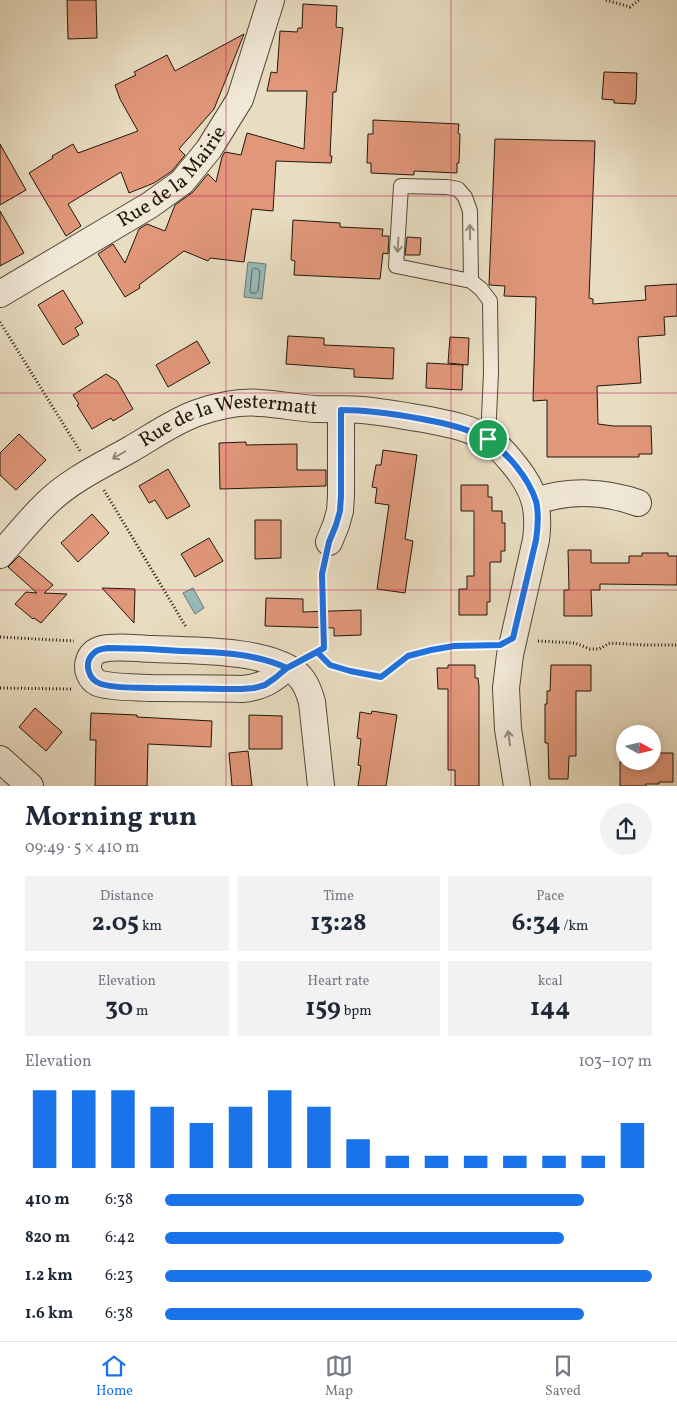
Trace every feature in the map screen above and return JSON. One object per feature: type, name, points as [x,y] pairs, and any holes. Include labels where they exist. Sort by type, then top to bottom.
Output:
[{"type":"street","name":"Rue de la Mairie","points":[[0,294],[150,205],[182,182],[209,149],[240,99],[271,0]]},
{"type":"street","name":"Rue de la Westermatt","points":[[0,555],[47,502],[64,488],[173,424],[194,414],[224,406],[260,403],[300,408],[386,413],[467,429],[488,439],[500,448],[520,473],[536,501],[538,525],[536,540],[507,670],[506,705],[517,786]]},
{"type":"street","points":[[329,542],[340,511],[341,410]]},
{"type":"street","points":[[536,501],[568,494],[592,494],[617,496],[638,503]]},
{"type":"street","points":[[287,668],[265,685],[242,689],[129,687],[99,683],[89,674],[88,665],[93,653],[108,648],[126,648],[235,654],[273,662],[287,668],[303,680],[312,702],[321,786]]},
{"type":"street","points":[[0,759],[30,786]]},
{"type":"lane","points":[[471,281],[470,210],[465,197],[458,189],[447,187],[401,186],[396,266],[471,281],[481,289],[490,301],[491,372],[488,439]]},
{"type":"path","points":[[606,0],[630,7],[639,0]]},
{"type":"path","points":[[287,668],[324,648],[322,574],[329,542]]},
{"type":"path","points":[[0,637],[78,641],[100,650]]},
{"type":"path","points":[[317,652],[330,665],[381,677],[408,656],[454,646],[500,645],[513,638],[575,643],[590,649],[599,648],[610,643],[677,645]]},
{"type":"path","points":[[0,688],[76,689],[99,683]]},
{"type":"water","points":[[248,262],[266,264],[262,299],[244,297]]},
{"type":"water","points":[[193,588],[204,608],[195,614],[183,593]]},
{"type":"building","points":[[67,0],[96,0],[97,38],[68,39]]},
{"type":"building","points":[[303,4],[337,6],[336,27],[343,28],[336,92],[333,92],[331,163],[276,161],[273,211],[252,209],[244,262],[210,258],[208,261],[184,251],[139,285],[140,288],[125,297],[98,254],[113,244],[125,263],[139,229],[147,224],[165,231],[175,205],[193,192],[208,174],[216,182],[225,152],[241,155],[247,133],[304,149],[307,91],[267,91],[271,72],[277,73],[280,31],[297,32],[298,28],[302,28]]},
{"type":"building","points":[[244,34],[214,109],[179,149],[185,155],[172,171],[154,183],[129,193],[121,172],[68,204],[81,226],[66,236],[29,173],[53,158],[52,156],[73,144],[78,153],[138,131],[120,99],[115,85],[136,75],[134,72],[167,55],[175,71]]},
{"type":"building","points":[[604,72],[637,73],[635,104],[614,103],[614,100],[602,99]]},
{"type":"building","points":[[373,120],[459,124],[459,163],[457,163],[457,173],[414,171],[414,175],[371,173],[371,163],[367,163],[368,134],[373,134]]},
{"type":"building","points":[[495,139],[595,141],[589,298],[593,299],[593,304],[646,300],[645,286],[677,284],[677,316],[664,317],[665,335],[638,337],[641,383],[597,386],[598,424],[651,426],[652,454],[639,454],[639,457],[547,457],[547,400],[533,401],[536,297],[504,296],[505,286],[489,285]]},
{"type":"building","points":[[0,144],[26,190],[0,205]]},
{"type":"building","points":[[0,211],[24,253],[0,266]]},
{"type":"building","points":[[293,220],[340,223],[340,227],[383,229],[382,236],[389,236],[388,254],[383,253],[380,279],[294,275],[295,261],[291,260]]},
{"type":"building","points":[[407,237],[421,238],[420,255],[405,255]]},
{"type":"building","points":[[63,290],[83,323],[75,328],[79,335],[63,345],[38,305]]},
{"type":"building","points":[[288,336],[324,338],[324,345],[394,348],[393,379],[354,377],[354,369],[286,364]]},
{"type":"building","points":[[450,337],[469,338],[468,365],[448,363]]},
{"type":"building","points":[[197,341],[210,363],[168,387],[156,365]]},
{"type":"building","points":[[427,363],[463,365],[462,390],[426,388]]},
{"type":"building","points":[[106,374],[117,381],[133,409],[113,421],[111,418],[92,429],[73,395]]},
{"type":"building","points":[[19,434],[46,460],[16,490],[0,475],[0,453]]},
{"type":"building","points":[[246,442],[246,445],[297,444],[297,470],[326,470],[326,486],[220,489],[219,443]]},
{"type":"building","points":[[383,450],[417,455],[405,539],[413,541],[405,593],[377,589],[389,505],[375,503],[377,488],[372,487],[376,465],[381,465]]},
{"type":"building","points":[[168,469],[190,506],[167,519],[155,500],[149,503],[139,486]]},
{"type":"building","points":[[461,485],[488,485],[488,497],[492,497],[492,511],[502,511],[502,523],[505,523],[505,551],[501,551],[501,562],[490,562],[490,602],[487,602],[487,615],[459,615],[459,589],[467,589],[467,576],[474,576],[474,511],[461,511]]},
{"type":"building","points":[[92,514],[109,533],[78,562],[61,543]]},
{"type":"building","points":[[255,520],[281,520],[281,558],[255,559]]},
{"type":"building","points":[[209,538],[223,561],[195,577],[181,554]]},
{"type":"building","points":[[568,550],[591,550],[591,563],[629,563],[629,556],[642,556],[642,553],[668,553],[668,556],[677,556],[677,585],[600,584],[600,590],[591,590],[592,616],[564,616],[564,590],[569,590]]},
{"type":"building","points":[[19,556],[53,585],[44,593],[67,594],[41,623],[15,604],[26,592],[37,593],[8,567]]},
{"type":"building","points":[[102,588],[135,589],[134,623]]},
{"type":"building","points":[[266,598],[303,599],[303,612],[361,610],[361,635],[334,636],[334,628],[265,626]]},
{"type":"building","points":[[448,665],[475,665],[475,678],[478,678],[479,686],[479,786],[455,786],[455,770],[448,770],[448,689],[438,689],[437,668],[448,668]]},
{"type":"building","points":[[551,665],[591,665],[591,691],[576,691],[576,756],[569,756],[568,779],[549,779],[548,743],[545,743],[545,704],[547,704],[547,691],[550,691]]},
{"type":"building","points":[[35,708],[62,732],[46,751],[19,727]]},
{"type":"building","points":[[372,711],[397,715],[386,786],[358,786],[361,766],[358,765],[361,739],[357,738],[360,712],[371,714]]},
{"type":"building","points":[[91,713],[212,721],[211,747],[148,744],[147,786],[95,786],[96,740],[90,740]]},
{"type":"building","points":[[249,715],[282,716],[282,749],[249,749]]},
{"type":"building","points":[[248,751],[252,786],[232,786],[229,753]]},
{"type":"building","points":[[661,753],[673,753],[673,782],[659,782],[659,784],[646,784],[646,786],[620,786],[620,770],[661,770]]},
{"type":"route","points":[[488,439],[467,429],[433,421],[361,410],[341,410],[340,511],[329,542],[322,574],[324,648],[287,668],[256,657],[235,654],[108,648],[93,653],[88,665],[89,674],[99,683],[129,687],[254,688],[265,685],[287,668],[317,652],[330,665],[381,677],[408,656],[454,646],[500,645],[513,638],[531,565],[536,540],[538,513],[536,501],[520,473],[500,448],[488,439]]}]
